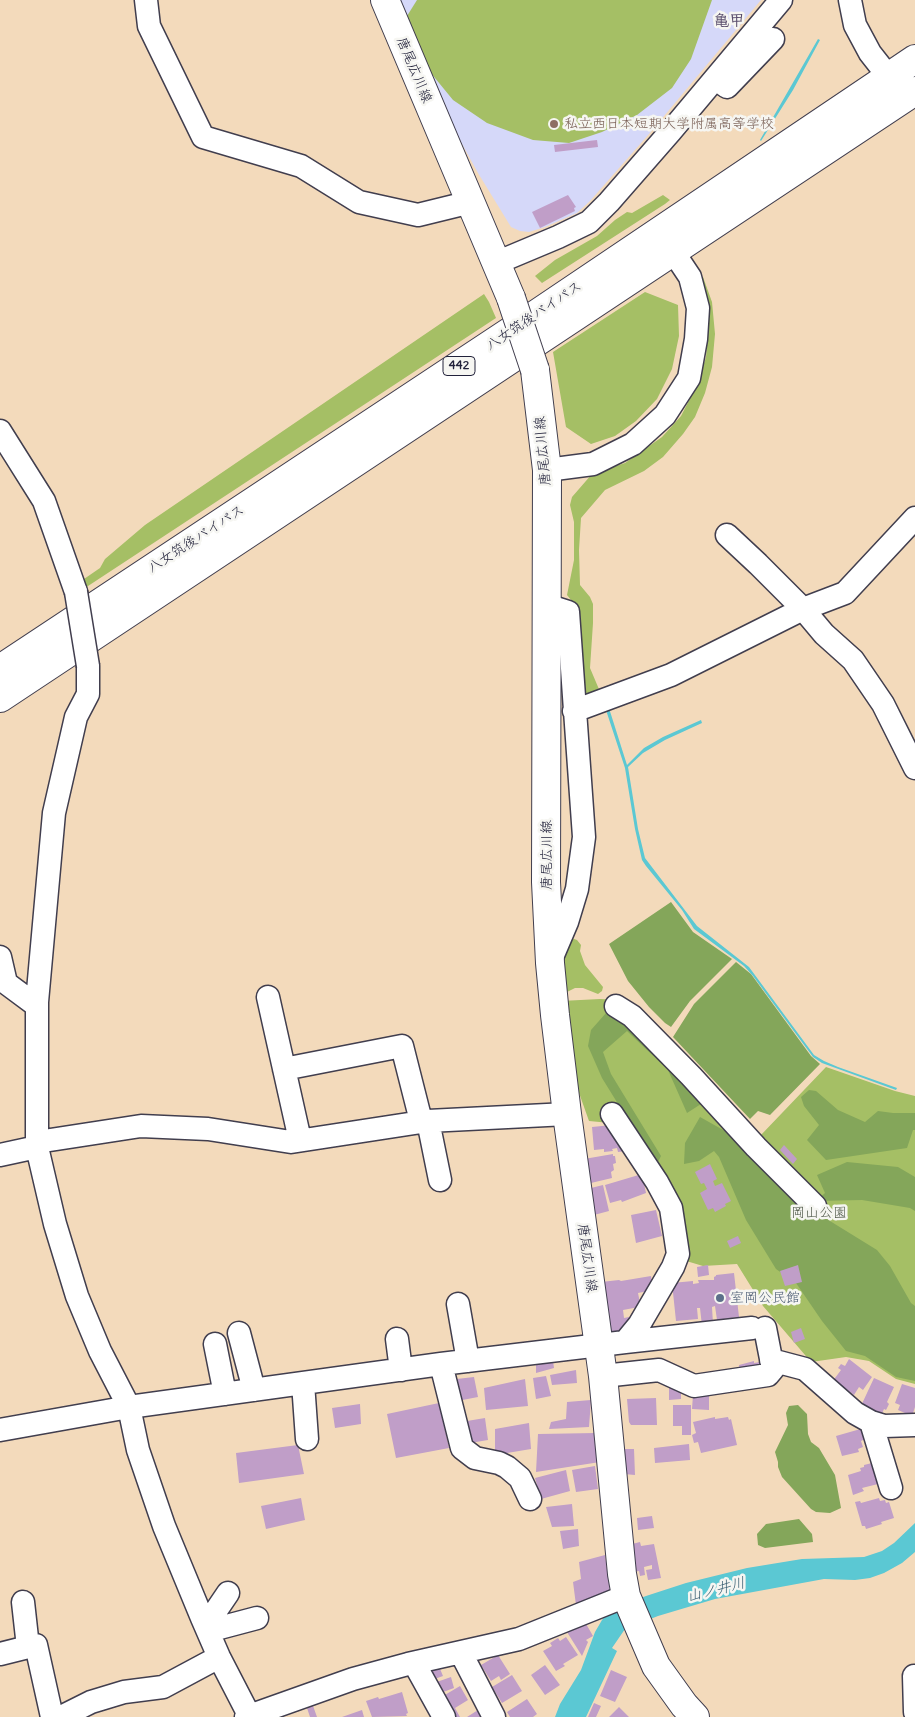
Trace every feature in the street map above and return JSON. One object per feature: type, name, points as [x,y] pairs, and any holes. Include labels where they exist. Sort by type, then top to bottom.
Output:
[{"type":"main road","name":"唐尾広川線","points":[[385,0],[511,298],[535,370],[546,470],[546,882],[550,963],[567,1114],[612,1344],[603,1376],[622,1574],[627,1598],[656,1666],[695,1717]]},
{"type":"main road","name":"八女筑後バイパス","points":[[0,698],[666,241],[887,77],[915,59]]},
{"type":"main road","name":"八女筑後バイパス","points":[[0,669],[530,319],[912,99]]},
{"type":"street","points":[[146,0],[149,26],[203,137],[301,166],[359,202],[418,216],[471,202]]},
{"type":"street","points":[[496,262],[558,237],[589,222],[609,202],[781,0]]},
{"type":"street","points":[[850,0],[855,25],[870,53],[887,77],[912,99]]},
{"type":"street","points":[[715,79],[727,87],[773,39]]},
{"type":"street","points":[[546,470],[593,464],[633,444],[665,415],[689,378],[696,339],[698,308],[690,277],[666,241]]},
{"type":"street","points":[[0,431],[44,501],[76,592],[88,666],[88,694],[76,717],[54,813],[37,1006],[37,1144],[55,1224],[77,1296],[100,1351],[129,1407],[141,1460],[164,1526],[206,1627],[248,1717],[354,1679],[519,1639],[627,1598]]},
{"type":"street","points":[[574,711],[671,675],[803,610],[845,593],[911,530]]},
{"type":"street","points":[[727,535],[758,564],[824,634],[853,660],[883,704],[914,763]]},
{"type":"street","points":[[546,605],[568,612],[584,837],[577,889],[567,922],[550,963]]},
{"type":"street","points":[[0,957],[6,983],[37,1006]]},
{"type":"street","points":[[268,996],[300,1140]]},
{"type":"street","points":[[616,1006],[632,1016],[691,1076],[756,1147],[815,1206]]},
{"type":"street","points":[[284,1069],[402,1046],[440,1180]]},
{"type":"street","points":[[0,1155],[37,1144],[141,1126],[208,1129],[291,1142],[424,1121],[567,1114]]},
{"type":"street","points":[[612,1114],[657,1182],[671,1208],[678,1254],[673,1267],[639,1325],[612,1344]]},
{"type":"street","points":[[458,1304],[468,1361]]},
{"type":"street","points":[[0,1430],[129,1407],[441,1364],[758,1328],[773,1370],[768,1375],[694,1386],[659,1370],[603,1376]]},
{"type":"street","points":[[239,1333],[254,1390]]},
{"type":"street","points":[[396,1339],[401,1370]]},
{"type":"street","points":[[215,1344],[225,1394]]},
{"type":"street","points":[[771,1360],[805,1369],[855,1414],[871,1422],[884,1426],[915,1425]]},
{"type":"street","points":[[441,1364],[453,1450],[507,1467],[520,1478],[530,1498]]},
{"type":"street","points":[[303,1383],[307,1438]]},
{"type":"street","points":[[871,1422],[891,1488]]},
{"type":"street","points":[[206,1627],[228,1593]]},
{"type":"street","points":[[23,1602],[28,1646]]},
{"type":"street","points":[[206,1627],[257,1618]]},
{"type":"street","points":[[0,1654],[36,1645],[52,1717]]},
{"type":"street","points":[[461,1652],[494,1717]]},
{"type":"street","points":[[61,1717],[91,1702],[124,1692],[163,1687],[219,1656]]},
{"type":"street","points":[[414,1663],[443,1716]]},
{"type":"street","points":[[914,1676],[915,1712]]},
{"type":"shaded area","name":"私立西日本短期大学附属高等学校","points":[[394,0],[761,0],[649,134],[590,201],[577,213],[529,232],[511,227],[478,173],[446,115]]},
{"type":"green space","name":"私立西日本短期大学附属高等学校","points":[[417,0],[712,0],[691,59],[672,88],[637,115],[602,132],[569,143],[533,140],[487,123],[453,100],[426,67],[407,16]]},
{"type":"green space","points":[[663,195],[670,200],[542,283],[535,276],[555,260],[597,236],[627,212],[632,213]]},
{"type":"green space","points":[[703,277],[712,302],[715,334],[712,367],[705,393],[695,417],[663,457],[644,471],[605,490],[581,518],[579,550],[580,585],[593,604],[590,668],[601,694],[585,697],[575,605],[567,595],[574,560],[574,522],[570,505],[572,497],[592,474],[625,463],[662,437],[681,416],[698,383],[706,357],[709,321],[701,279]]},
{"type":"green space","points":[[645,292],[678,305],[679,336],[672,369],[657,399],[636,421],[615,436],[591,444],[566,427],[553,352]]},
{"type":"green space","points":[[484,294],[496,318],[85,588],[84,579],[100,568],[105,559],[145,525]]},
{"type":"green space","points":[[671,902],[693,932],[732,959],[690,1001],[671,1027],[649,1007],[628,981],[609,944]]},
{"type":"green space","points":[[571,938],[577,940],[581,945],[580,951],[585,965],[603,987],[602,991],[598,994],[583,988],[575,988],[567,992],[563,988],[560,968]]},
{"type":"green space","points":[[736,962],[751,974],[811,1056],[820,1064],[770,1115],[758,1111],[750,1119],[673,1037],[694,1004]]},
{"type":"green space","name":"岡山公園","points":[[620,1000],[760,1136],[826,1067],[915,1096],[915,1384],[896,1379],[869,1361],[846,1357],[811,1362],[763,1306],[737,1264],[703,1266],[673,1257],[659,1200],[610,1123],[589,1121],[567,1059],[561,1001]]},
{"type":"green space","points":[[616,1011],[701,1104],[687,1113],[668,1070],[627,1031],[603,1052],[611,1074],[661,1156],[658,1162],[641,1141],[602,1078],[588,1046],[591,1030],[606,1013]]},
{"type":"green space","points":[[809,1090],[816,1091],[838,1110],[865,1122],[878,1111],[915,1113],[915,1130],[913,1130],[907,1148],[826,1160],[807,1140],[819,1125],[804,1106],[801,1097]]},
{"type":"green space","points":[[700,1117],[725,1131],[817,1213],[877,1250],[890,1266],[911,1303],[915,1306],[915,1381],[896,1377],[865,1356],[846,1351],[822,1321],[796,1283],[776,1269],[746,1220],[719,1157],[714,1151],[699,1161],[684,1164],[685,1143]]},
{"type":"green space","points":[[847,1162],[898,1167],[915,1177],[915,1211],[910,1208],[862,1200],[816,1201],[825,1193],[817,1175]]},
{"type":"green space","points":[[798,1405],[807,1414],[808,1434],[811,1442],[819,1448],[835,1475],[841,1508],[830,1513],[816,1512],[811,1509],[782,1477],[778,1467],[775,1452],[788,1425],[786,1413],[789,1406]]},
{"type":"green space","points":[[799,1519],[812,1534],[813,1542],[765,1548],[758,1545],[757,1534],[766,1524]]},
{"type":"water","points":[[818,39],[820,40],[793,90],[761,141],[760,140]]},
{"type":"water","points":[[608,705],[627,765],[644,748],[701,720],[702,723],[665,740],[643,753],[628,767],[638,829],[645,858],[697,926],[749,967],[814,1055],[838,1067],[897,1088],[896,1090],[822,1063],[813,1057],[753,976],[744,966],[694,929],[682,910],[646,866],[642,860],[635,829],[625,768],[605,707]]},
{"type":"water","name":"山ノ井川","points":[[915,1523],[915,1552],[902,1563],[884,1573],[870,1578],[855,1580],[824,1579],[715,1599],[658,1616],[625,1629],[612,1648],[617,1651],[586,1717],[555,1717],[560,1704],[581,1670],[595,1632],[610,1610],[686,1583],[747,1568],[802,1559],[864,1557],[882,1551],[894,1543]]},
{"type":"building","points":[[597,140],[598,147],[555,152],[554,145]]},
{"type":"building","points":[[568,195],[576,207],[574,208],[575,211],[540,228],[532,212]]},
{"type":"building","points":[[612,1125],[613,1137],[617,1136],[625,1151],[618,1152],[617,1148],[612,1149],[613,1151],[604,1152],[604,1149],[594,1150],[592,1127]]},
{"type":"building","points":[[784,1145],[797,1159],[793,1164],[780,1150]]},
{"type":"building","points":[[613,1154],[616,1163],[613,1164],[612,1178],[591,1183],[590,1179],[587,1179],[584,1159]]},
{"type":"building","points":[[710,1164],[717,1179],[713,1181],[715,1186],[722,1183],[731,1201],[715,1212],[713,1208],[708,1210],[700,1193],[707,1189],[704,1183],[701,1184],[695,1172]]},
{"type":"building","points":[[642,1174],[646,1193],[622,1202],[621,1200],[610,1203],[605,1185]]},
{"type":"building","points":[[603,1185],[609,1211],[594,1215],[587,1189]]},
{"type":"building","points":[[656,1210],[662,1236],[636,1243],[631,1215]]},
{"type":"building","points":[[738,1236],[741,1243],[730,1248],[727,1241]]},
{"type":"building","points":[[708,1265],[709,1275],[698,1277],[697,1267]]},
{"type":"building","points":[[798,1265],[802,1282],[785,1286],[780,1271]]},
{"type":"building","points":[[734,1273],[739,1317],[717,1320],[715,1306],[712,1307],[713,1324],[702,1326],[700,1308],[697,1308],[698,1319],[676,1321],[672,1283],[693,1281],[693,1284],[699,1283],[698,1280],[714,1280],[716,1275]]},
{"type":"building","points":[[651,1276],[653,1290],[638,1293],[639,1307],[623,1310],[624,1318],[629,1317],[630,1325],[626,1332],[609,1335],[601,1282]]},
{"type":"building","points":[[801,1328],[805,1339],[794,1343],[791,1332]]},
{"type":"building","points":[[849,1359],[872,1377],[863,1390],[859,1387],[854,1395],[842,1386],[841,1388],[832,1382],[841,1370],[838,1368],[841,1364],[845,1366]]},
{"type":"building","points":[[553,1361],[554,1368],[536,1373],[536,1362]]},
{"type":"building","points":[[754,1361],[754,1363],[760,1362],[761,1370],[740,1373],[739,1365]]},
{"type":"building","points":[[576,1370],[577,1383],[552,1385],[550,1375]]},
{"type":"building","points":[[546,1376],[551,1396],[536,1399],[533,1378]]},
{"type":"building","points":[[474,1377],[478,1397],[452,1402],[448,1380]]},
{"type":"building","points":[[874,1378],[894,1387],[887,1402],[889,1404],[886,1410],[884,1409],[880,1418],[860,1408]]},
{"type":"building","points":[[525,1379],[528,1406],[486,1410],[484,1388]]},
{"type":"building","points":[[902,1384],[915,1388],[915,1407],[912,1416],[898,1410],[900,1405],[895,1403]]},
{"type":"building","points":[[669,1388],[681,1388],[681,1399],[669,1400]]},
{"type":"building","points":[[693,1395],[709,1395],[709,1410],[692,1409]]},
{"type":"building","points":[[656,1398],[657,1425],[631,1425],[629,1422],[627,1399]]},
{"type":"building","points":[[591,1400],[589,1427],[549,1429],[551,1422],[566,1419],[567,1402]]},
{"type":"building","points":[[439,1403],[449,1448],[396,1458],[387,1414]]},
{"type":"building","points":[[360,1404],[361,1424],[335,1428],[332,1408]]},
{"type":"building","points":[[673,1405],[691,1405],[691,1435],[682,1435],[682,1426],[673,1426]]},
{"type":"building","points":[[715,1417],[715,1419],[728,1417],[729,1420],[731,1419],[737,1445],[701,1453],[698,1442],[694,1443],[692,1435],[696,1433],[693,1422]]},
{"type":"building","points":[[485,1418],[488,1440],[464,1444],[461,1422]]},
{"type":"building","points":[[529,1423],[531,1449],[495,1455],[495,1429]]},
{"type":"building","points":[[864,1428],[867,1438],[861,1441],[863,1447],[858,1449],[859,1452],[842,1456],[836,1436]]},
{"type":"building","points":[[596,1433],[600,1462],[536,1472],[538,1434]]},
{"type":"building","points":[[689,1444],[690,1460],[655,1463],[654,1448]]},
{"type":"building","points":[[298,1445],[304,1474],[239,1483],[236,1453]]},
{"type":"building","points":[[623,1449],[634,1449],[635,1475],[624,1474]]},
{"type":"building","points":[[872,1463],[878,1484],[862,1488],[864,1491],[853,1495],[848,1475],[861,1471],[860,1468],[864,1467],[864,1465]]},
{"type":"building","points":[[595,1466],[598,1489],[576,1492],[572,1470]]},
{"type":"building","points":[[566,1470],[570,1491],[541,1499],[535,1478]]},
{"type":"building","points":[[301,1498],[305,1520],[266,1529],[261,1506]]},
{"type":"building","points":[[879,1498],[880,1501],[885,1500],[886,1503],[889,1502],[894,1518],[866,1529],[865,1526],[862,1526],[855,1502],[860,1501],[861,1503]]},
{"type":"building","points":[[572,1504],[574,1526],[552,1527],[546,1507]]},
{"type":"building","points":[[652,1516],[654,1528],[638,1530],[637,1518]]},
{"type":"building","points":[[578,1529],[579,1546],[563,1549],[560,1531]]},
{"type":"building","points":[[640,1542],[641,1546],[654,1544],[661,1578],[648,1580],[646,1570],[652,1569],[652,1565],[644,1567],[645,1575],[640,1576],[639,1571],[633,1572],[628,1545]]},
{"type":"building","points":[[605,1555],[611,1598],[576,1605],[573,1582],[581,1579],[579,1562]]},
{"type":"building","points":[[585,1622],[593,1636],[586,1640],[588,1642],[582,1656],[567,1632]]},
{"type":"building","points":[[566,1637],[578,1655],[563,1664],[565,1666],[556,1671],[543,1651],[552,1646],[550,1643],[558,1638],[560,1641]]},
{"type":"building","points":[[498,1655],[510,1674],[501,1680],[499,1676],[491,1681],[481,1665]]},
{"type":"building","points":[[438,1664],[443,1676],[429,1681],[424,1669]]},
{"type":"building","points":[[545,1665],[560,1685],[545,1695],[531,1675]]},
{"type":"building","points":[[611,1670],[627,1677],[615,1702],[600,1696]]},
{"type":"building","points":[[512,1675],[522,1691],[502,1703],[492,1687]]},
{"type":"building","points":[[451,1677],[454,1688],[435,1695],[431,1684]]},
{"type":"building","points":[[460,1686],[468,1700],[455,1708],[460,1717],[449,1717],[438,1699]]},
{"type":"building","points":[[402,1692],[408,1713],[406,1714],[407,1716],[372,1717],[366,1701]]},
{"type":"building","points":[[527,1699],[537,1714],[533,1717],[510,1717],[507,1712]]},
{"type":"building","points":[[312,1703],[317,1717],[310,1717],[306,1705]]},
{"type":"building","points":[[594,1703],[601,1706],[596,1717],[588,1717]]},
{"type":"building","points":[[619,1707],[629,1717],[609,1717]]},
{"type":"building","points":[[362,1710],[364,1717],[342,1717]]},
{"type":"building","points":[[478,1710],[482,1717],[467,1717]]},
{"type":"place","name":"私立西日本短期大学附属高等学校","points":[[554,124]]},
{"type":"place","name":"室岡公民館","points":[[720,1298]]},
{"type":"district","name":"亀甲","points":[[729,21]]}]
